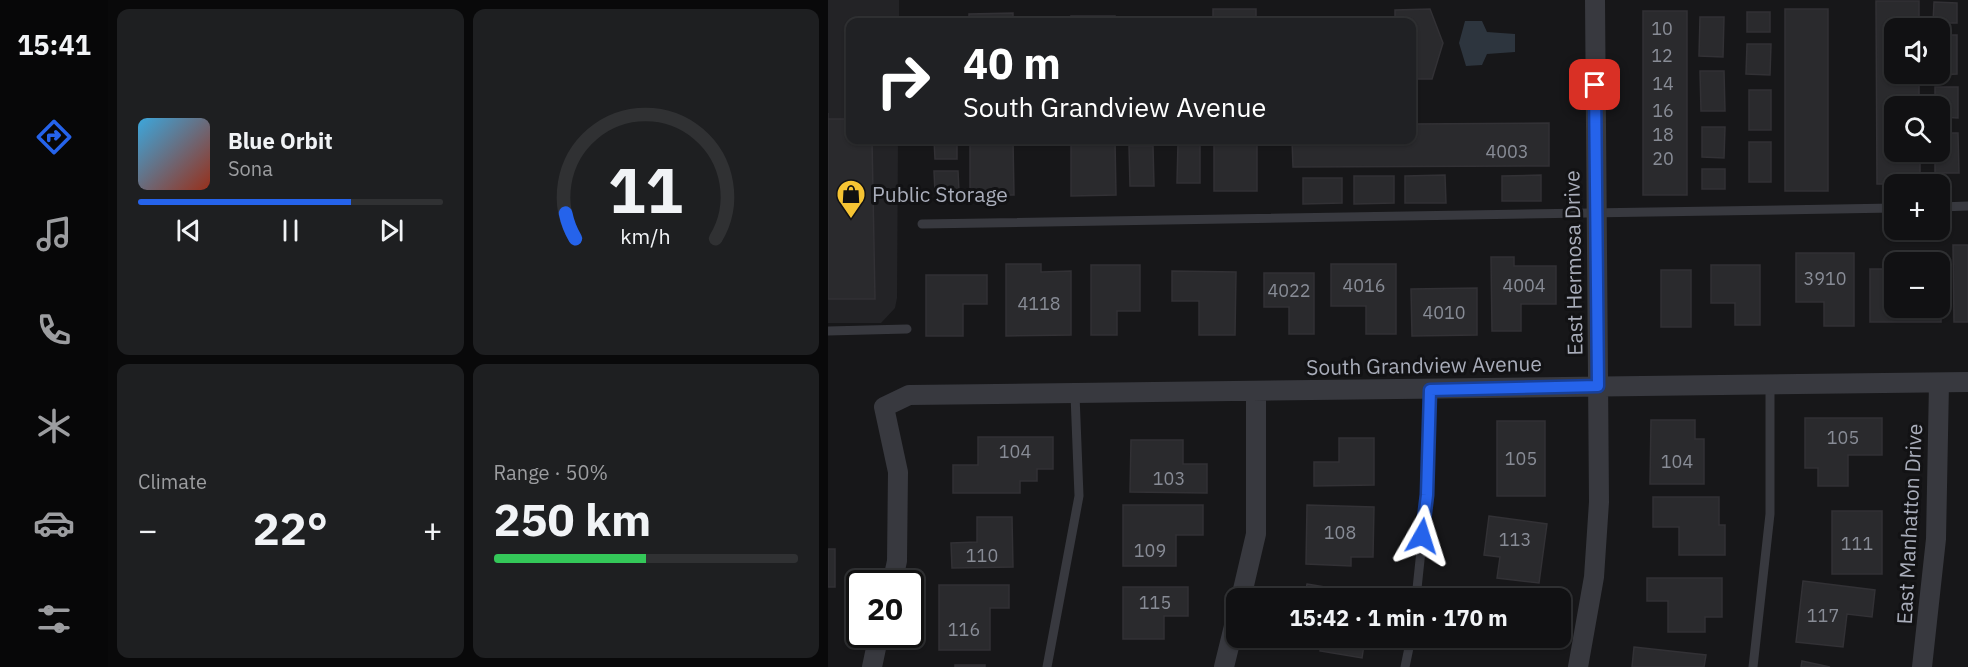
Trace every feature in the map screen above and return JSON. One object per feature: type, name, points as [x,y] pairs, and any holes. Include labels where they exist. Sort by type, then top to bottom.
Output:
[{"type":"street","name":"East Hermosa Drive","points":[[1578,667],[1598,536],[1595,0]]},
{"type":"street","name":"South Grandview Avenue","points":[[895,570],[898,472],[884,407],[909,395],[1075,395],[1968,382]]},
{"type":"street","name":"East Manhatton Drive","points":[[1922,667],[1935,550],[1939,383]]},
{"type":"street","points":[[1243,588],[1256,534],[1256,392]]},
{"type":"street","points":[[872,667],[876,648]]},
{"type":"street","points":[[1224,667],[1229,648]]},
{"type":"lane","points":[[1950,207],[1968,206]]},
{"type":"lane","points":[[922,224],[1884,208]]},
{"type":"lane","points":[[828,331],[907,329]]},
{"type":"lane","points":[[1753,667],[1770,514],[1770,385]]},
{"type":"lane","points":[[1417,588],[1427,495],[1430,390]]},
{"type":"lane","points":[[1047,667],[1079,496],[1075,395]]},
{"type":"lane","points":[[1405,667],[1409,648]]},
{"type":"shaded area","points":[[828,0],[899,0],[899,18],[846,18],[846,144],[898,144],[897,298],[895,308],[881,323],[828,323]]},
{"type":"shaded area","points":[[1465,21],[1482,21],[1487,32],[1515,34],[1515,52],[1487,54],[1482,65],[1466,66],[1459,43]]},
{"type":"building","points":[[1876,1],[1919,1],[1919,18],[1884,18],[1884,84],[1919,84],[1919,96],[1884,96],[1884,162],[1920,162],[1920,174],[1884,174],[1884,184],[1877,184]]},
{"type":"building","points":[[1934,2],[1957,3],[1957,23],[1950,23],[1950,18],[1933,18]]},
{"type":"building","points":[[1213,9],[1256,9],[1256,18],[1213,18]]},
{"type":"building","points":[[1430,9],[1443,43],[1432,79],[1416,79],[1416,18],[1395,18],[1395,10]]},
{"type":"building","points":[[1785,9],[1828,9],[1828,191],[1785,191]]},
{"type":"building","points":[[1643,11],[1687,11],[1687,195],[1643,195]]},
{"type":"building","points":[[1747,12],[1770,12],[1770,32],[1747,32]]},
{"type":"building","points":[[1013,13],[1013,18],[969,18],[969,14]]},
{"type":"building","points":[[1071,16],[1115,16],[1115,18],[1071,18]]},
{"type":"building","points":[[1700,17],[1724,17],[1723,57],[1699,56]]},
{"type":"building","points":[[1950,35],[1957,35],[1957,74],[1950,74]]},
{"type":"building","points":[[1747,44],[1771,44],[1770,75],[1746,74]]},
{"type":"building","points":[[1700,71],[1724,71],[1725,111],[1701,111]]},
{"type":"building","points":[[1935,87],[1958,87],[1958,118],[1950,118],[1950,96],[1935,96]]},
{"type":"building","points":[[1749,90],[1771,90],[1771,130],[1749,130]]},
{"type":"building","name":"Public Storage","points":[[828,119],[846,119],[846,144],[872,144],[875,299],[828,299]]},
{"type":"building","points":[[1549,123],[1549,166],[1293,167],[1292,144],[1416,144],[1416,124]]},
{"type":"building","points":[[1702,127],[1725,127],[1724,158],[1702,157]]},
{"type":"building","points":[[1950,133],[1958,133],[1959,173],[1935,173],[1935,162],[1950,162]]},
{"type":"building","points":[[1749,142],[1771,142],[1771,182],[1749,182]]},
{"type":"building","points":[[934,144],[957,144],[957,159],[935,159]]},
{"type":"building","points":[[970,144],[1013,144],[1014,195],[970,195]]},
{"type":"building","points":[[1071,144],[1115,144],[1116,195],[1071,196]]},
{"type":"building","points":[[1178,144],[1200,144],[1200,183],[1177,183]]},
{"type":"building","points":[[1214,144],[1257,144],[1257,191],[1214,191]]},
{"type":"building","points":[[1129,146],[1153,146],[1154,186],[1130,186]]},
{"type":"building","points":[[1702,169],[1725,169],[1725,189],[1702,189]]},
{"type":"building","points":[[934,171],[958,171],[959,191],[935,192]]},
{"type":"building","points":[[1445,175],[1446,203],[1405,203],[1405,176]]},
{"type":"building","points":[[1541,175],[1541,201],[1502,201],[1502,176]]},
{"type":"building","points":[[1354,176],[1394,176],[1394,203],[1354,204]]},
{"type":"building","points":[[1303,178],[1342,178],[1342,203],[1303,204]]},
{"type":"building","points":[[1953,245],[1968,245],[1968,322],[1954,322]]},
{"type":"building","points":[[1796,253],[1854,253],[1854,326],[1824,326],[1824,302],[1796,302]]},
{"type":"building","points":[[1491,257],[1514,257],[1514,266],[1556,266],[1556,304],[1521,304],[1521,331],[1492,331]]},
{"type":"building","points":[[1006,264],[1041,264],[1041,272],[1071,271],[1071,335],[1006,336]]},
{"type":"building","points":[[1331,264],[1396,264],[1396,334],[1366,334],[1366,306],[1331,306]]},
{"type":"building","points":[[1091,265],[1140,265],[1140,311],[1117,311],[1117,335],[1091,335]]},
{"type":"building","points":[[1711,265],[1760,265],[1760,325],[1735,325],[1735,303],[1711,303]]},
{"type":"building","points":[[1870,269],[1884,269],[1884,318],[1941,318],[1941,322],[1870,322]]},
{"type":"building","points":[[1661,270],[1691,270],[1691,327],[1661,327]]},
{"type":"building","points":[[1172,271],[1236,272],[1235,335],[1199,335],[1199,301],[1172,301]]},
{"type":"building","points":[[1264,273],[1314,273],[1314,334],[1289,334],[1289,307],[1264,307]]},
{"type":"building","points":[[926,275],[987,275],[987,304],[963,304],[963,336],[926,336]]},
{"type":"building","points":[[1477,288],[1477,335],[1412,336],[1411,289]]},
{"type":"building","points":[[1805,418],[1882,418],[1882,455],[1848,455],[1848,486],[1818,486],[1818,468],[1805,468]]},
{"type":"building","points":[[1651,420],[1695,420],[1695,439],[1704,439],[1704,484],[1650,484]]},
{"type":"building","points":[[1497,421],[1545,421],[1545,496],[1497,496]]},
{"type":"building","points":[[978,437],[1053,437],[1053,469],[1037,469],[1037,481],[1020,481],[1020,493],[953,493],[953,465],[978,465]]},
{"type":"building","points":[[1339,438],[1374,438],[1374,485],[1314,486],[1314,462],[1339,462]]},
{"type":"building","points":[[1131,440],[1183,440],[1183,464],[1207,464],[1207,493],[1130,492]]},
{"type":"building","points":[[1653,497],[1719,497],[1719,525],[1725,525],[1725,555],[1679,555],[1679,527],[1653,527]]},
{"type":"building","points":[[1123,505],[1203,505],[1203,535],[1176,535],[1176,566],[1123,566]]},
{"type":"building","points":[[1307,505],[1374,507],[1373,557],[1351,557],[1351,566],[1306,564]]},
{"type":"building","points":[[1832,511],[1882,511],[1882,574],[1832,574]]},
{"type":"building","points":[[1489,516],[1547,524],[1539,583],[1497,578],[1500,557],[1484,555]]},
{"type":"building","points":[[977,517],[1012,517],[1013,567],[952,568],[951,543],[977,542]]},
{"type":"building","points":[[828,549],[835,549],[835,587],[828,587]]},
{"type":"building","points":[[1647,578],[1722,578],[1722,617],[1705,617],[1705,632],[1668,632],[1668,601],[1647,601]]},
{"type":"building","points":[[1803,581],[1875,590],[1872,617],[1847,614],[1843,647],[1796,642]]},
{"type":"building","points":[[1307,584],[1331,588],[1306,588]]},
{"type":"building","points":[[939,585],[1009,585],[1009,608],[990,608],[990,650],[939,650]]},
{"type":"building","points":[[1123,587],[1188,587],[1188,616],[1164,616],[1164,639],[1123,639]]},
{"type":"building","points":[[1634,647],[1706,655],[1704,667],[1632,667]]},
{"type":"building","points":[[1320,648],[1364,648],[1362,658],[1320,651]]},
{"type":"building","points":[[1802,661],[1830,667],[1801,667]]},
{"type":"building","points":[[955,665],[985,665],[985,667],[955,667]]},
{"type":"place","name":"Public Storage","points":[[851,220]]},
{"type":"route","points":[[1422,536],[1427,495],[1430,390],[1598,386],[1595,85]]}]
